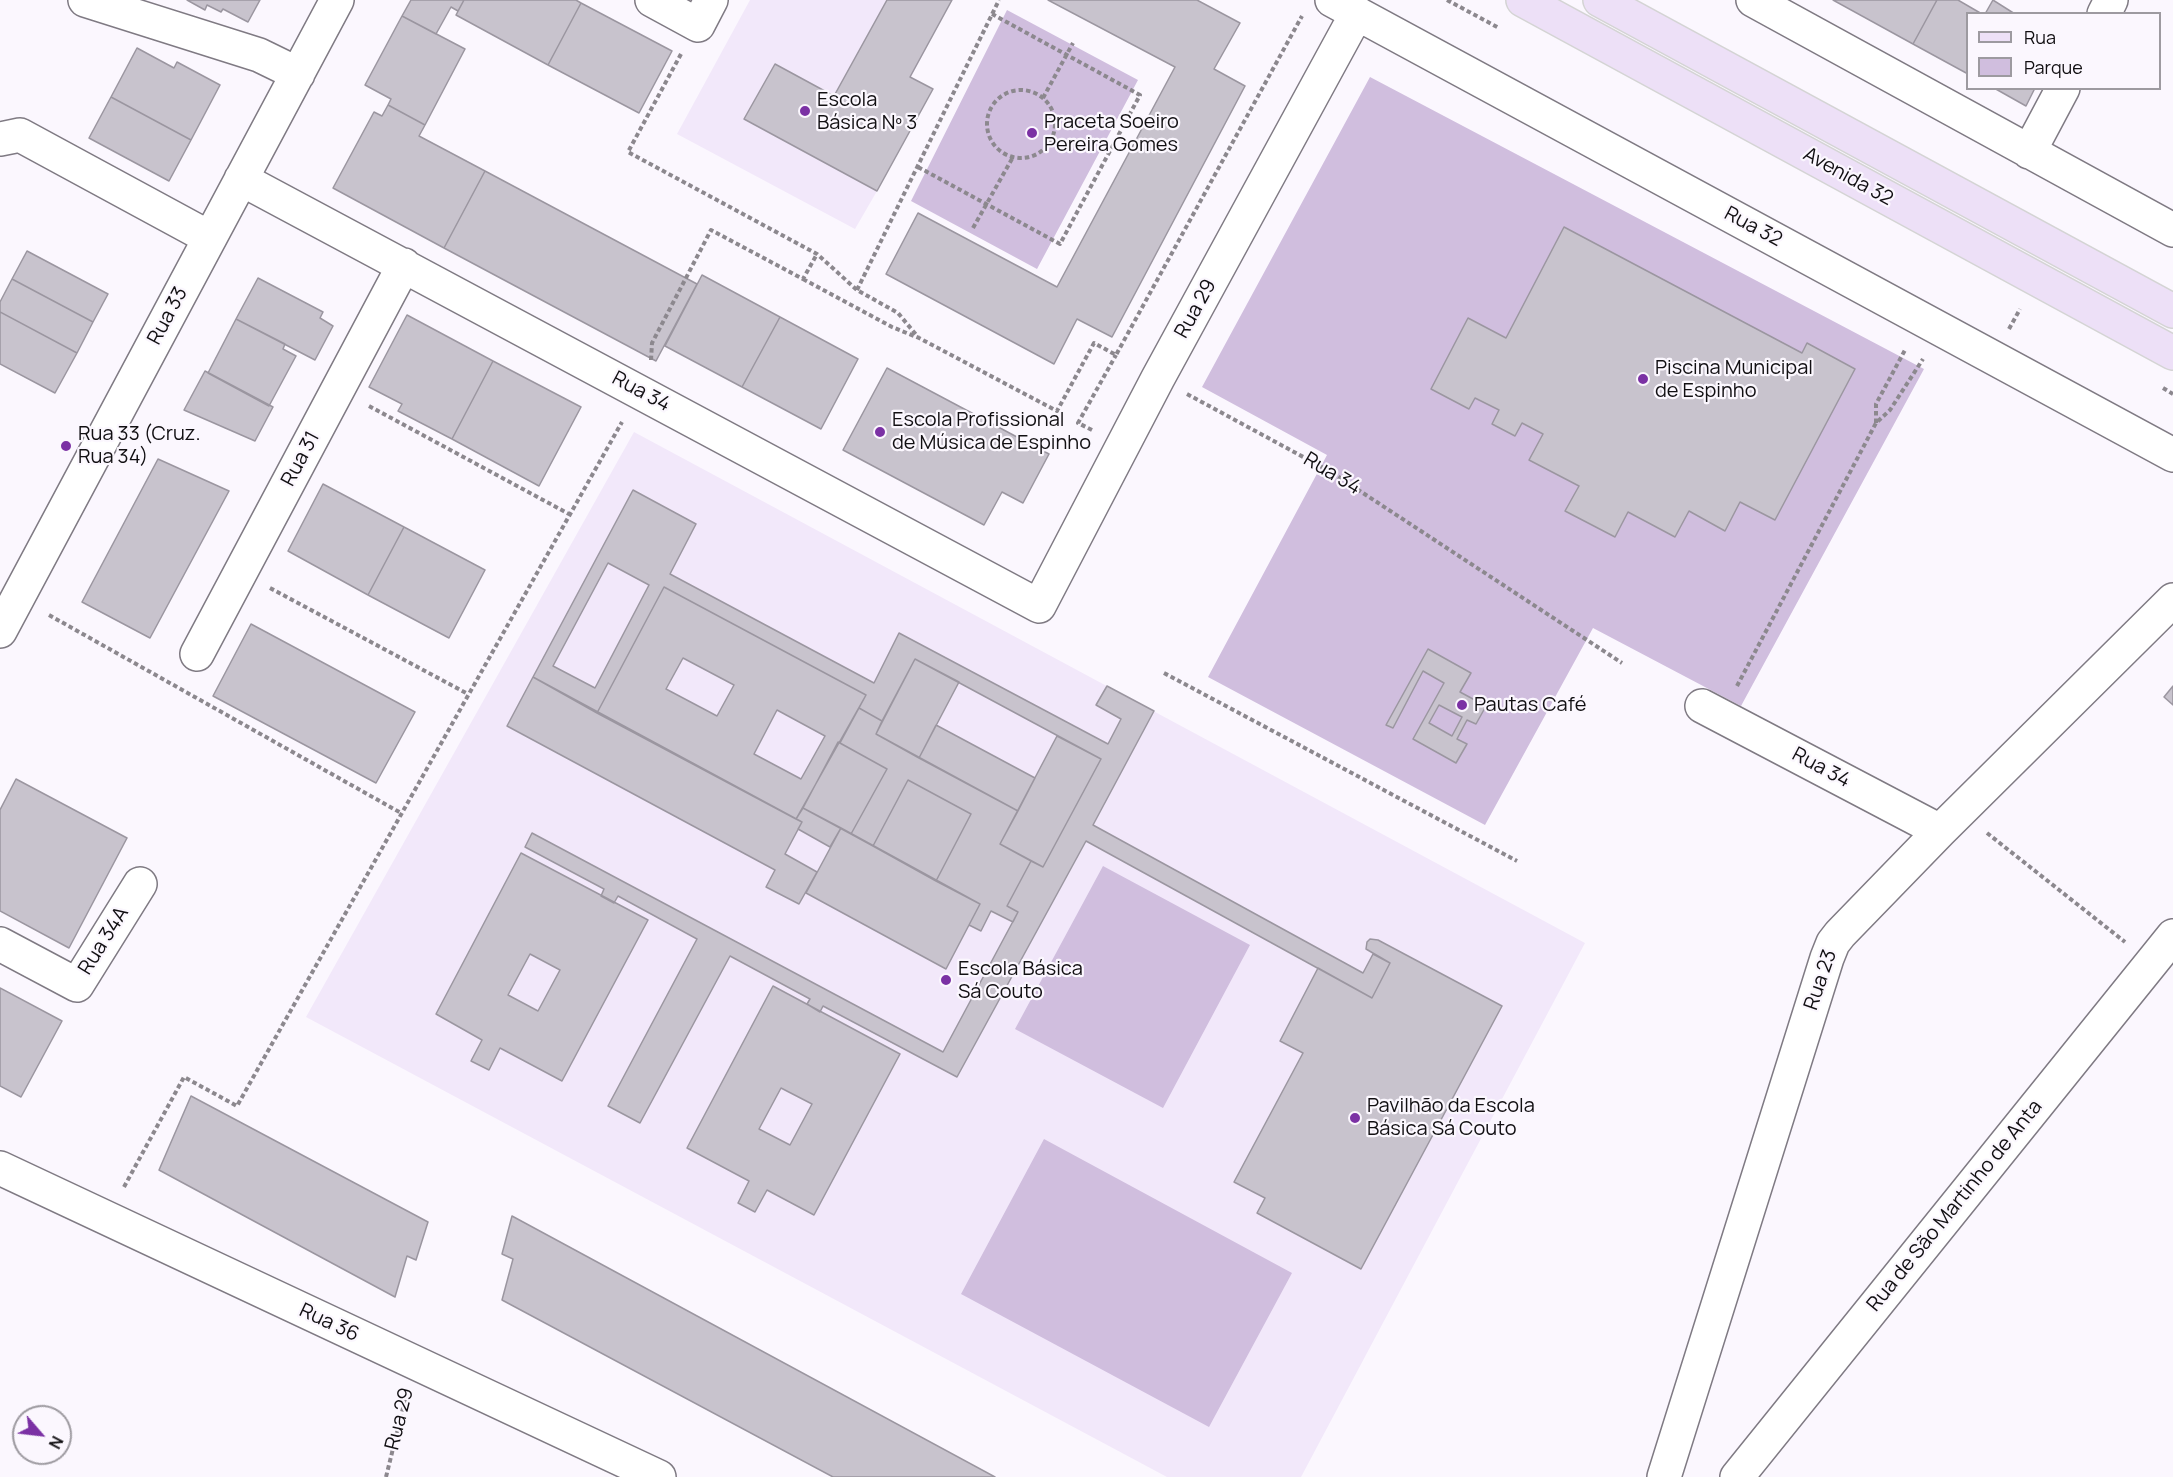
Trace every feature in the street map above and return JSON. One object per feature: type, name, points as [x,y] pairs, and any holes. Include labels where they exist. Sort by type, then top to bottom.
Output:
[{"type":"main road","name":"Avenida 32","points":[[1523,0],[2173,353]]},
{"type":"main road","name":"Avenida 32","points":[[1600,0],[2173,311]]},
{"type":"street","points":[[85,0],[259,55],[298,74]]},
{"type":"street","name":"Rua 33","points":[[0,632],[337,0]]},
{"type":"street","points":[[652,0],[704,12]]},
{"type":"street","points":[[1753,0],[2173,230]]},
{"type":"street","name":"Rua 29","points":[[1039,606],[1158,378],[1332,8]]},
{"type":"street","name":"Rua 32","points":[[1332,8],[2173,455]]},
{"type":"street","points":[[2029,152],[2062,90]]},
{"type":"street","points":[[0,139],[20,135],[210,238]]},
{"type":"street","name":"Rua 34","points":[[241,179],[1039,606]]},
{"type":"street","name":"Rua 31","points":[[197,654],[404,265]]},
{"type":"street","name":"Rua 23","points":[[1664,1477],[1827,958],[1840,934],[1940,831],[2173,600]]},
{"type":"street","name":"Rua 34","points":[[1712,711],[1940,831]]},
{"type":"street","name":"Rua 34A","points":[[0,944],[77,985],[140,884]]},
{"type":"street","name":"Rua de São Martinho de Anta","points":[[1737,1477],[2166,945]]},
{"type":"street","name":"Rua 36","points":[[0,1168],[659,1477]]},
{"type":"path","points":[[857,290],[999,0]]},
{"type":"path","points":[[1102,435],[1078,423],[1116,355],[1332,8]]},
{"type":"path","points":[[704,12],[628,153],[817,254],[857,290],[898,313],[919,338]]},
{"type":"path","points":[[918,167],[1060,244],[1140,95],[992,14]]},
{"type":"path","points":[[1043,98],[1074,43]]},
{"type":"path","points":[[1012,91],[1034,92],[1051,106],[1055,129],[1045,148],[1035,155],[1024,158],[1013,157],[994,145],[987,125],[989,113],[1002,96],[1012,91]]},
{"type":"path","points":[[973,228],[1013,157]]},
{"type":"path","points":[[106,1219],[184,1077],[237,1106],[619,426],[648,396],[652,343],[711,230],[892,327],[919,338],[1057,411],[1094,343],[1116,355]]},
{"type":"path","points":[[803,279],[817,254]]},
{"type":"path","points":[[1876,423],[1876,404],[1908,345]]},
{"type":"path","points":[[1712,711],[1876,423],[1890,410],[1926,354]]},
{"type":"path","name":"Rua 34","points":[[1158,378],[1331,472],[1622,663]]},
{"type":"path","points":[[338,389],[569,514]]},
{"type":"path","points":[[241,572],[468,694]]},
{"type":"path","points":[[18,598],[401,813]]},
{"type":"path","points":[[1164,673],[1517,861]]},
{"type":"path","points":[[1940,831],[1983,830],[2131,947],[2166,945]]},
{"type":"path","name":"Rua 29","points":[[386,1477],[414,1362]]},
{"type":"shaded area","name":"Escola Básica Nº 3","points":[[750,0],[952,0],[911,77],[933,89],[855,229],[677,134]]},
{"type":"shaded area","name":"Escola Básica Sá Couto","points":[[634,432],[1585,943],[1301,1477],[1167,1477],[306,1017]]},
{"type":"green space","name":"Praceta Soeiro Pereira Gomes","points":[[1007,10],[1138,80],[1037,269],[911,201]]},
{"type":"green space","points":[[1370,77],[1924,369],[1741,706],[1593,628],[1485,825],[1208,677],[1327,455],[1202,387]]},
{"type":"green space","points":[[1103,866],[1250,945],[1163,1108],[1015,1029]]},
{"type":"green space","points":[[1044,1139],[1292,1273],[1209,1427],[961,1294]]},
{"type":"building","points":[[187,0],[260,0],[248,22],[223,9],[221,12],[207,5],[205,10]]},
{"type":"building","points":[[411,0],[464,0],[458,11],[451,7],[436,34],[402,16]]},
{"type":"building","points":[[464,0],[576,0],[581,3],[548,65],[456,15]]},
{"type":"building","points":[[887,0],[952,0],[910,77],[933,89],[877,191],[744,119],[775,64],[834,96]]},
{"type":"building","points":[[1048,0],[1197,0],[1240,23],[1214,69],[1245,86],[1112,337],[1077,319],[1054,364],[886,274],[918,213],[1057,287],[1175,67]]},
{"type":"building","points":[[1833,0],[1937,0],[1913,44]]},
{"type":"building","points":[[1937,0],[1958,0],[1979,12],[1966,12],[1966,73],[1913,44]]},
{"type":"building","points":[[1993,0],[2012,12],[1986,12]]},
{"type":"building","points":[[581,3],[672,51],[639,113],[548,65]]},
{"type":"building","points":[[402,16],[465,49],[425,125],[388,105],[391,99],[365,85]]},
{"type":"building","points":[[137,48],[174,68],[177,62],[220,85],[191,140],[111,97]]},
{"type":"building","points":[[1998,90],[2034,90],[2026,106]]},
{"type":"building","points":[[111,97],[191,140],[169,181],[89,138]]},
{"type":"building","points":[[388,105],[425,125],[419,136],[485,171],[444,248],[333,188],[374,112],[382,116]]},
{"type":"building","points":[[485,171],[697,284],[656,361],[444,248]]},
{"type":"building","name":"Piscina Municipal de Espinho","points":[[1564,227],[1802,353],[1807,343],[1855,369],[1775,520],[1740,502],[1725,531],[1689,511],[1675,537],[1628,512],[1615,537],[1565,511],[1579,486],[1529,460],[1543,434],[1522,423],[1515,436],[1492,424],[1499,410],[1475,398],[1469,409],[1431,389],[1468,318],[1506,338]]},
{"type":"building","points":[[27,251],[108,294],[93,322],[12,279]]},
{"type":"building","points":[[702,275],[780,317],[742,387],[665,346]]},
{"type":"building","points":[[258,278],[323,312],[320,318],[333,326],[315,360],[236,319]]},
{"type":"building","points":[[12,279],[93,322],[77,353],[0,312],[0,302]]},
{"type":"building","points":[[0,312],[77,353],[55,393],[0,364]]},
{"type":"building","points":[[407,315],[493,361],[452,439],[398,411],[402,404],[369,387]]},
{"type":"building","points":[[780,317],[858,359],[821,429],[742,387]]},
{"type":"building","points":[[236,319],[285,344],[283,349],[296,356],[269,406],[208,373]]},
{"type":"building","points":[[493,361],[581,407],[539,486],[452,439]]},
{"type":"building","points":[[887,368],[1049,454],[1023,503],[1002,492],[984,525],[843,450]]},
{"type":"building","points":[[205,371],[273,407],[255,441],[184,410]]},
{"type":"building","points":[[158,459],[229,491],[150,638],[82,602]]},
{"type":"building","points":[[323,484],[404,527],[368,595],[288,551]]},
{"type":"building","points":[[633,490],[696,524],[670,574],[874,683],[899,633],[1108,744],[1121,719],[1096,705],[1107,686],[1154,711],[1093,825],[1363,973],[1373,954],[1390,963],[1372,998],[1086,841],[957,1077],[823,1006],[820,1012],[807,1004],[810,999],[730,956],[640,1123],[608,1106],[697,939],[618,896],[614,903],[601,896],[604,889],[525,847],[532,833],[943,1052],[1018,912],[1007,906],[1031,861],[1043,867],[1101,759],[915,659],[882,721],[859,708],[866,695],[664,587],[597,713],[533,677]],"holes":[[[608,563],[649,585],[595,688],[553,666]]]},
{"type":"building","points":[[404,527],[485,570],[449,638],[368,595]]},
{"type":"building","points":[[664,587],[866,695],[796,819],[597,713]],"holes":[[[683,658],[734,685],[717,716],[666,689]],[[777,710],[825,736],[801,779],[754,754]]]},
{"type":"building","points":[[251,624],[415,712],[376,783],[213,696]]},
{"type":"building","name":"Pautas Café","points":[[1428,649],[1471,673],[1460,692],[1486,706],[1476,724],[1467,720],[1457,739],[1467,744],[1456,763],[1413,739],[1444,683],[1423,671],[1393,728],[1386,725]],"holes":[[[1439,705],[1462,717],[1452,736],[1429,723]]]},
{"type":"building","points":[[915,659],[959,682],[919,758],[876,734]]},
{"type":"building","points":[[533,677],[802,822],[785,854],[817,872],[799,904],[766,887],[775,870],[507,726]]},
{"type":"building","points":[[2173,686],[2173,705],[2164,697]]},
{"type":"building","points":[[859,708],[882,721],[876,734],[1018,811],[1000,844],[1031,861],[1007,906],[1018,912],[1013,922],[991,911],[981,931],[969,925],[980,904],[936,881],[971,814],[908,780],[873,846],[851,834],[887,769],[840,743]]},
{"type":"building","points":[[936,725],[1035,778],[1018,811],[919,758]]},
{"type":"building","points":[[1057,736],[1101,759],[1043,867],[1000,844]]},
{"type":"building","points":[[838,742],[887,769],[851,834],[803,808]]},
{"type":"building","points":[[16,779],[127,838],[69,948],[0,911],[0,810]]},
{"type":"building","points":[[908,780],[971,814],[936,881],[873,846]]},
{"type":"building","points":[[803,808],[841,828],[830,847],[798,829],[802,822],[796,819]]},
{"type":"building","points":[[841,828],[980,904],[946,969],[806,893]]},
{"type":"building","points":[[521,853],[648,920],[562,1081],[500,1048],[489,1070],[471,1061],[482,1040],[436,1014]],"holes":[[[530,954],[560,970],[538,1011],[508,995]]]},
{"type":"building","name":"Pavilhão da Escola Básica Sá Couto","points":[[1370,939],[1378,940],[1502,1006],[1361,1269],[1257,1213],[1265,1198],[1234,1182],[1303,1053],[1280,1041],[1318,968],[1372,998],[1390,963],[1366,949]]},
{"type":"building","points":[[773,986],[900,1054],[814,1215],[767,1190],[755,1212],[738,1203],[749,1181],[687,1148]],"holes":[[[781,1088],[812,1104],[790,1145],[759,1129]]]},
{"type":"building","points":[[0,988],[62,1021],[21,1097],[0,1086]]},
{"type":"building","points":[[191,1096],[428,1222],[416,1260],[407,1256],[395,1297],[159,1170]]},
{"type":"building","points":[[512,1216],[995,1477],[833,1477],[502,1300],[513,1259],[502,1254]]},
{"type":"place","name":"Escola Básica Nº 3","points":[[805,111]]},
{"type":"place","name":"Praceta Soeiro Pereira Gomes","points":[[1032,133]]},
{"type":"place","name":"Piscina Municipal de Espinho","points":[[1643,379]]},
{"type":"place","name":"Escola Profissional de Música de Espinho","points":[[880,432]]},
{"type":"place","name":"Rua 33 (Cruz. Rua 34)","points":[[66,446]]},
{"type":"place","name":"Pautas Café","points":[[1462,705]]},
{"type":"place","name":"Escola Básica Sá Couto","points":[[946,980]]},
{"type":"place","name":"Pavilhão da Escola Básica Sá Couto","points":[[1355,1118]]}]
